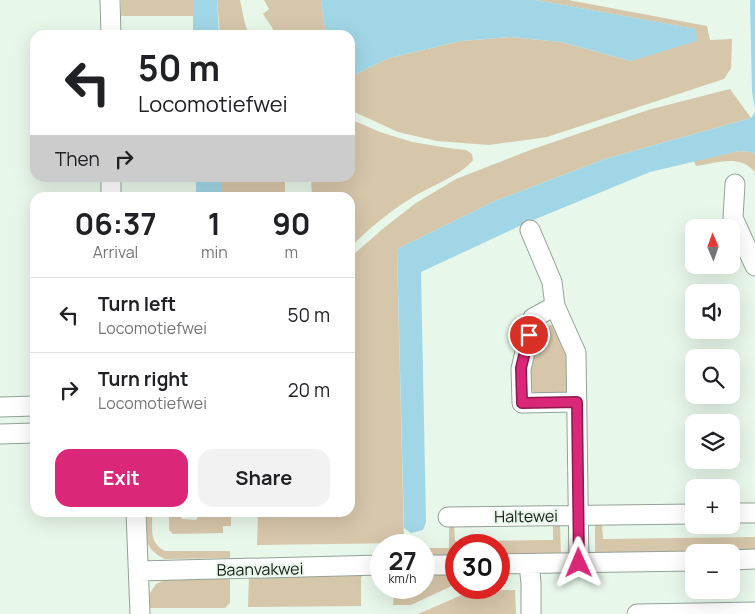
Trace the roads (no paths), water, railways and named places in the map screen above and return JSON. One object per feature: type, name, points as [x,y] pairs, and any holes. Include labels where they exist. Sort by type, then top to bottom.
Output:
[{"type":"street","points":[[110,0],[111,30]]},
{"type":"street","points":[[735,184],[733,218],[755,266]]},
{"type":"street","points":[[530,230],[552,282],[555,306],[576,353],[579,563]]},
{"type":"street","points":[[555,306],[533,318],[521,368],[522,403],[577,402]]},
{"type":"street","points":[[0,407],[30,406]]},
{"type":"street","points":[[0,434],[30,433]]},
{"type":"street","points":[[740,513],[755,513]]},
{"type":"street","name":"Haltewei","points":[[448,517],[685,514]]},
{"type":"street","points":[[136,517],[140,614]]},
{"type":"street","points":[[510,564],[685,560]]},
{"type":"street","points":[[740,560],[755,560]]},
{"type":"street","points":[[529,564],[531,614]]},
{"type":"street","name":"Baanvakwei","points":[[139,571],[370,565]]},
{"type":"street","points":[[637,614],[755,612]]},
{"type":"water","points":[[193,0],[217,0],[219,30],[193,30]]},
{"type":"water","points":[[321,0],[536,0],[696,29],[697,41],[631,61],[561,42],[510,37],[461,41],[389,58],[355,75],[355,30],[326,30]]},
{"type":"water","points":[[750,0],[755,0],[755,109],[752,91]]},
{"type":"water","points":[[755,112],[755,155],[752,152],[739,151],[650,172],[526,223],[421,272],[426,522],[423,530],[411,533],[404,528],[397,249],[495,201],[605,159],[751,118]]},
{"type":"water","points":[[196,182],[222,182],[222,192],[196,192]]}]
